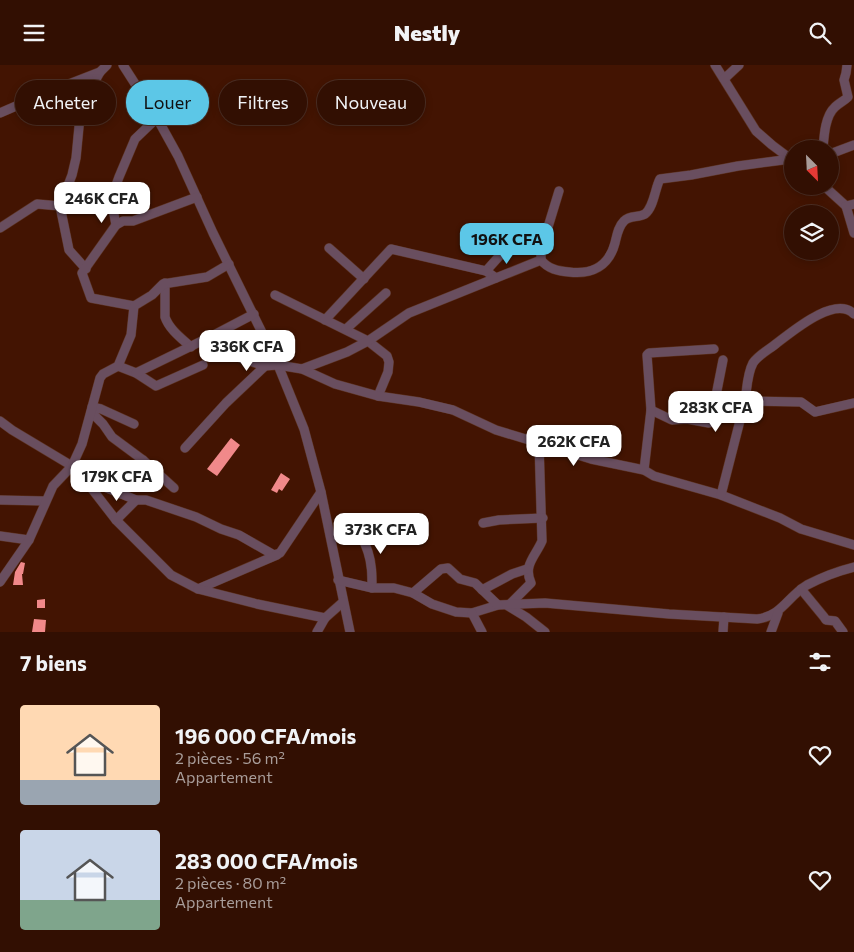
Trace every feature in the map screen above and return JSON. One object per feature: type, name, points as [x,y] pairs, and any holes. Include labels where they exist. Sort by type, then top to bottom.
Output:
[{"type":"street","points":[[123,65],[133,80]]},
{"type":"street","points":[[715,65],[756,131],[784,154]]},
{"type":"street","points":[[724,79],[739,65]]},
{"type":"street","points":[[824,140],[830,113],[848,97],[844,80],[847,65]]},
{"type":"street","points":[[0,113],[104,69]]},
{"type":"street","points":[[86,269],[69,250],[60,206],[72,175],[76,158],[82,106],[104,69]]},
{"type":"street","points":[[116,225],[111,199],[135,139],[150,125]]},
{"type":"street","points":[[161,125],[178,156],[254,314],[278,365],[304,429],[321,492],[350,632]]},
{"type":"street","points":[[839,151],[854,145]]},
{"type":"street","points":[[558,191],[541,250],[541,260],[546,265],[557,270],[578,273],[590,272],[602,266],[608,260],[615,245],[618,230],[624,221],[630,217],[647,213],[660,179],[738,166],[784,161]]},
{"type":"street","points":[[836,195],[850,205],[854,233]]},
{"type":"street","points":[[197,197],[133,221],[123,221],[116,225],[82,274],[91,299],[134,306],[152,295],[165,283],[207,277],[229,265]]},
{"type":"street","points":[[0,228],[37,204],[60,206]]},
{"type":"street","points":[[486,271],[510,243]]},
{"type":"street","points":[[329,248],[364,279]]},
{"type":"street","points":[[325,320],[391,249],[486,271],[496,278]]},
{"type":"street","points":[[302,369],[347,352],[368,341],[403,316],[541,260]]},
{"type":"street","points":[[165,283],[166,321],[191,347]]},
{"type":"street","points":[[346,329],[386,293]]},
{"type":"street","points":[[275,295],[346,329],[356,337],[368,341],[387,356],[389,363],[388,372],[378,396]]},
{"type":"street","points":[[0,582],[28,540],[45,501],[54,486],[72,465],[82,444],[100,378],[103,374],[118,366],[131,335],[134,306]]},
{"type":"street","points":[[721,495],[753,363],[807,321],[821,314],[840,308],[849,309],[854,314]]},
{"type":"street","points":[[136,373],[254,314]]},
{"type":"street","points":[[212,336],[219,347],[226,352],[265,366],[278,365],[302,369],[335,384],[378,396],[453,410],[496,429],[539,443],[591,459],[644,470],[654,476],[721,495],[780,518],[801,529],[854,545]]},
{"type":"street","points":[[644,470],[651,410],[647,355],[649,353],[714,349]]},
{"type":"street","points":[[651,410],[662,417],[672,420],[687,419],[709,423],[716,400],[723,360]]},
{"type":"street","points":[[118,366],[136,373],[153,385],[159,386],[203,365]]},
{"type":"street","points":[[185,448],[226,403],[265,366]]},
{"type":"street","points":[[745,401],[801,402],[815,412],[854,403]]},
{"type":"street","points":[[91,410],[101,409],[134,424]]},
{"type":"street","points":[[91,410],[112,437],[143,460],[174,488]]},
{"type":"street","points":[[0,421],[72,465],[116,520],[171,575],[198,589],[325,618]]},
{"type":"street","points":[[508,606],[531,583],[527,569],[542,541],[543,517],[539,443]]},
{"type":"street","points":[[121,494],[143,460]]},
{"type":"street","points":[[85,479],[121,494],[146,500],[196,517],[221,529],[240,535],[277,555]]},
{"type":"street","points":[[198,589],[280,553],[321,492]]},
{"type":"street","points":[[116,520],[136,499]]},
{"type":"street","points":[[0,501],[45,501]]},
{"type":"street","points":[[483,523],[543,517]]},
{"type":"street","points":[[359,526],[360,535],[368,552],[372,569],[372,588]]},
{"type":"street","points":[[0,535],[28,540]]},
{"type":"street","points":[[338,580],[372,588],[394,588],[413,593],[432,604],[456,612],[472,613],[498,605],[545,603],[757,619],[768,618],[778,613],[801,589],[820,579],[854,567]]},
{"type":"street","points":[[413,593],[444,568],[452,570],[460,579],[475,583],[498,605]]},
{"type":"street","points":[[482,590],[512,574],[527,569]]},
{"type":"street","points":[[801,589],[826,620],[835,621],[843,632]]},
{"type":"street","points":[[317,632],[325,618],[343,602]]},
{"type":"street","points":[[508,606],[545,632]]},
{"type":"street","points":[[472,613],[482,632]]},
{"type":"street","points":[[778,613],[772,628],[780,632]]},
{"type":"street","points":[[723,632],[724,617]]},
{"type":"building","points":[[231,438],[240,445],[217,476],[207,469]]},
{"type":"building","points":[[281,473],[290,479],[282,491],[279,489],[277,493],[271,490]]},
{"type":"building","points":[[21,562],[25,563],[22,574],[23,585],[13,585],[15,572]]},
{"type":"building","points":[[45,599],[45,608],[37,608],[37,600]]},
{"type":"building","points":[[34,619],[46,620],[45,632],[32,632]]}]
